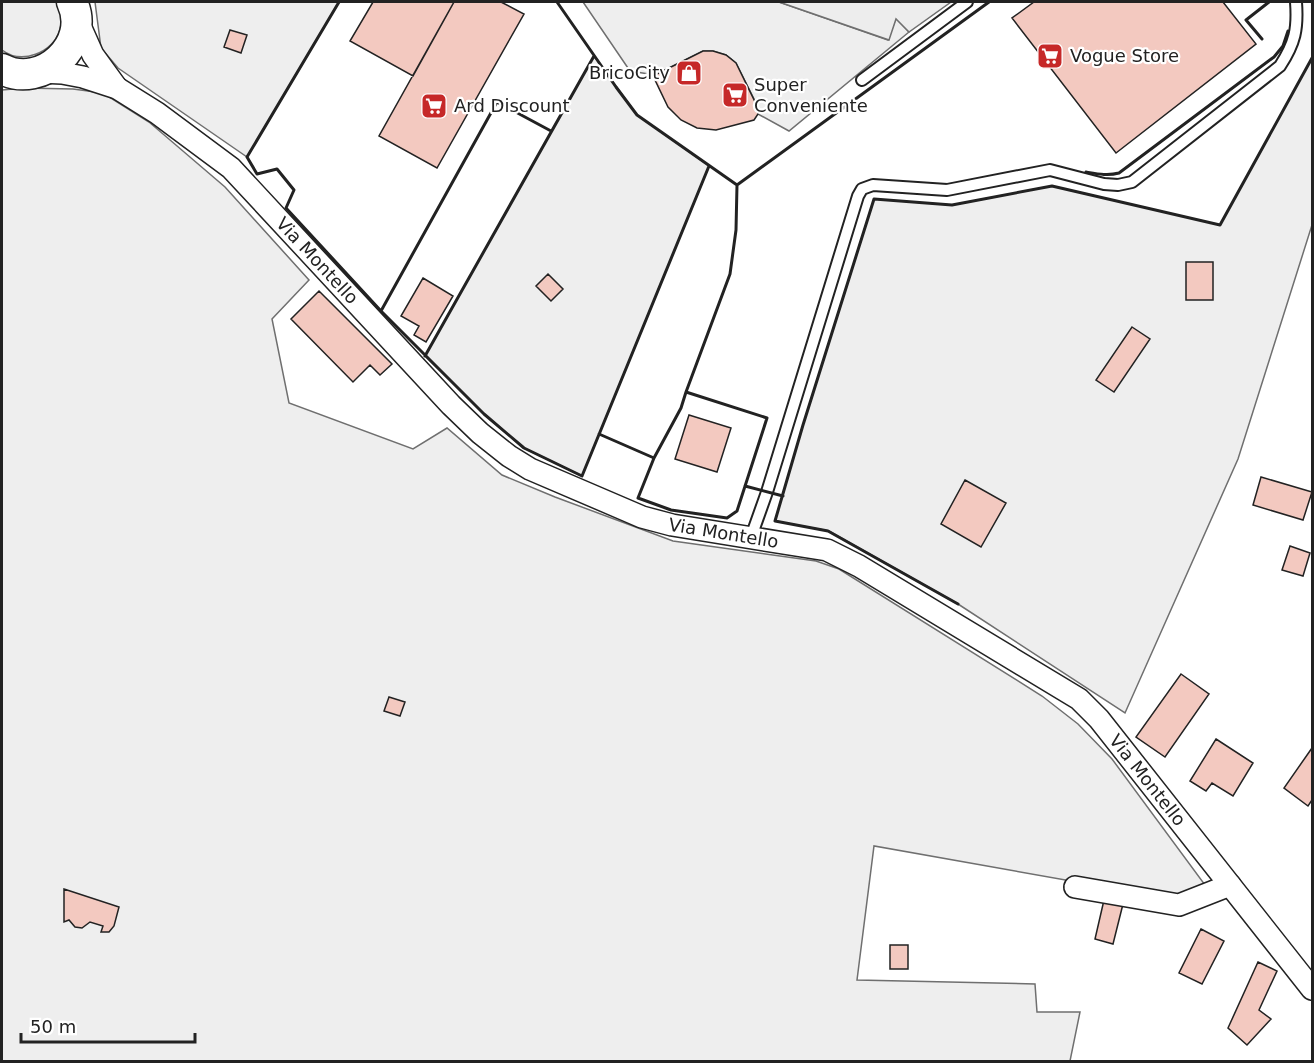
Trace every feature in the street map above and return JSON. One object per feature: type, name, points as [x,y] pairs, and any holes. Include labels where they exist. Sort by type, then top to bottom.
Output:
[{"type":"main road","points":[[16,74],[55,64],[67,52],[75,36],[74,7]]},
{"type":"street","points":[[74,7],[93,55],[117,88]]},
{"type":"street","points":[[16,74],[62,73],[117,88]]},
{"type":"street","name":"Via Montello","points":[[117,88],[157,113],[231,168],[451,405],[480,433],[509,456],[530,469],[642,517],[672,525],[827,550],[859,566],[1079,699],[1099,719],[1312,989]]},
{"type":"street","points":[[1075,887],[1179,905],[1230,885]]},
{"type":"lane","points":[[862,80],[967,2]]},
{"type":"lane","points":[[751,537],[862,189],[873,185],[947,190],[1050,170],[1104,184],[1118,185],[1132,182],[1280,66],[1289,52],[1296,32],[1296,2]]},
{"type":"shaded area","points":[[2,2],[58,2],[61,23],[56,38],[43,50],[27,56],[18,56],[2,50]]},
{"type":"shaded area","points":[[95,2],[339,2],[247,157],[118,68],[101,48]]},
{"type":"shaded area","points":[[583,2],[779,2],[888,40],[896,18],[909,32],[789,131],[758,114],[758,107],[736,63],[726,55],[703,51],[655,75],[630,71]]},
{"type":"shaded area","points":[[779,2],[951,2],[909,32],[896,19],[889,40]]},
{"type":"shaded area","points":[[594,56],[637,115],[709,166],[582,476],[524,448],[484,414],[425,356]]},
{"type":"shaded area","points":[[1312,58],[1312,225],[1238,459],[1125,713],[958,604],[829,531],[775,521],[874,199],[952,205],[1052,186],[1220,225]]},
{"type":"shaded area","points":[[73,89],[103,93],[149,122],[225,187],[309,280],[272,319],[289,403],[413,449],[447,428],[502,475],[673,541],[816,561],[839,569],[1042,696],[1078,724],[1112,759],[1208,889],[1173,899],[874,846],[857,980],[1035,984],[1037,1012],[1080,1012],[1070,1061],[2,1061],[2,90]]},
{"type":"building","points":[[373,2],[454,2],[413,76],[350,41]]},
{"type":"building","name":"Ard Discount","points":[[454,2],[501,2],[524,14],[437,168],[379,136]]},
{"type":"building","points":[[1034,2],[1223,2],[1256,44],[1116,153],[1012,18]]},
{"type":"building","points":[[230,30],[247,35],[241,53],[224,47]]},
{"type":"building","points":[[703,51],[726,55],[736,63],[758,108],[758,114],[754,120],[716,130],[697,128],[681,120],[668,107],[655,80],[655,75]]},
{"type":"building","points":[[1186,262],[1213,262],[1213,300],[1186,300]]},
{"type":"building","points":[[548,274],[563,289],[551,301],[536,286]]},
{"type":"building","points":[[423,278],[453,296],[426,342],[414,335],[419,326],[401,316]]},
{"type":"building","points":[[319,291],[392,364],[380,375],[370,365],[353,382],[291,319]]},
{"type":"building","points":[[1132,327],[1150,339],[1114,392],[1096,380]]},
{"type":"building","points":[[689,415],[731,428],[717,472],[675,459]]},
{"type":"building","points":[[1261,477],[1312,492],[1303,520],[1253,505]]},
{"type":"building","points":[[965,480],[1006,503],[981,547],[941,524]]},
{"type":"building","points":[[1290,546],[1310,553],[1303,576],[1282,570]]},
{"type":"building","points":[[1181,674],[1209,694],[1165,757],[1136,737]]},
{"type":"building","points":[[389,697],[405,702],[400,716],[384,711]]},
{"type":"building","points":[[1216,739],[1253,763],[1233,796],[1212,783],[1206,791],[1190,781]]},
{"type":"building","points":[[1312,748],[1312,800],[1308,806],[1284,788]]},
{"type":"building","points":[[64,889],[119,907],[114,926],[109,932],[101,932],[103,926],[90,922],[82,928],[75,927],[69,920],[64,922]]},
{"type":"building","points":[[1104,900],[1123,904],[1113,944],[1095,939]]},
{"type":"building","points":[[1201,929],[1224,941],[1202,984],[1179,973]]},
{"type":"building","points":[[890,945],[908,945],[908,969],[890,969]]},
{"type":"building","points":[[1258,962],[1277,971],[1259,1010],[1271,1019],[1247,1045],[1228,1028]]},
{"type":"wall","points":[[339,2],[247,157],[257,174],[277,169],[294,190],[286,208],[381,311],[484,414],[524,448],[582,476],[709,166]]},
{"type":"wall","points":[[557,2],[637,115],[737,185],[736,230],[730,274],[686,392],[681,408],[654,458],[638,498],[671,510],[727,518],[737,511],[767,418],[686,392]]},
{"type":"wall","points":[[737,185],[989,2]]},
{"type":"wall","points":[[1262,39],[1246,20],[1269,2]]},
{"type":"wall","points":[[1086,172],[1107,175],[1119,173],[1274,57],[1283,46],[1288,31]]},
{"type":"wall","points":[[425,356],[594,56]]},
{"type":"wall","points":[[958,604],[828,531],[775,521],[874,199],[952,205],[1052,186],[1220,225],[1312,58]]},
{"type":"wall","points":[[381,311],[497,102],[551,131]]},
{"type":"wall","points":[[599,434],[654,458]]},
{"type":"wall","points":[[745,486],[783,496]]},
{"type":"place","name":"Vogue Store","points":[[1050,56]]},
{"type":"place","name":"BricoCity","points":[[689,73]]},
{"type":"place","name":"Super Conveniente","points":[[735,95]]},
{"type":"place","name":"Ard Discount","points":[[434,106]]}]
